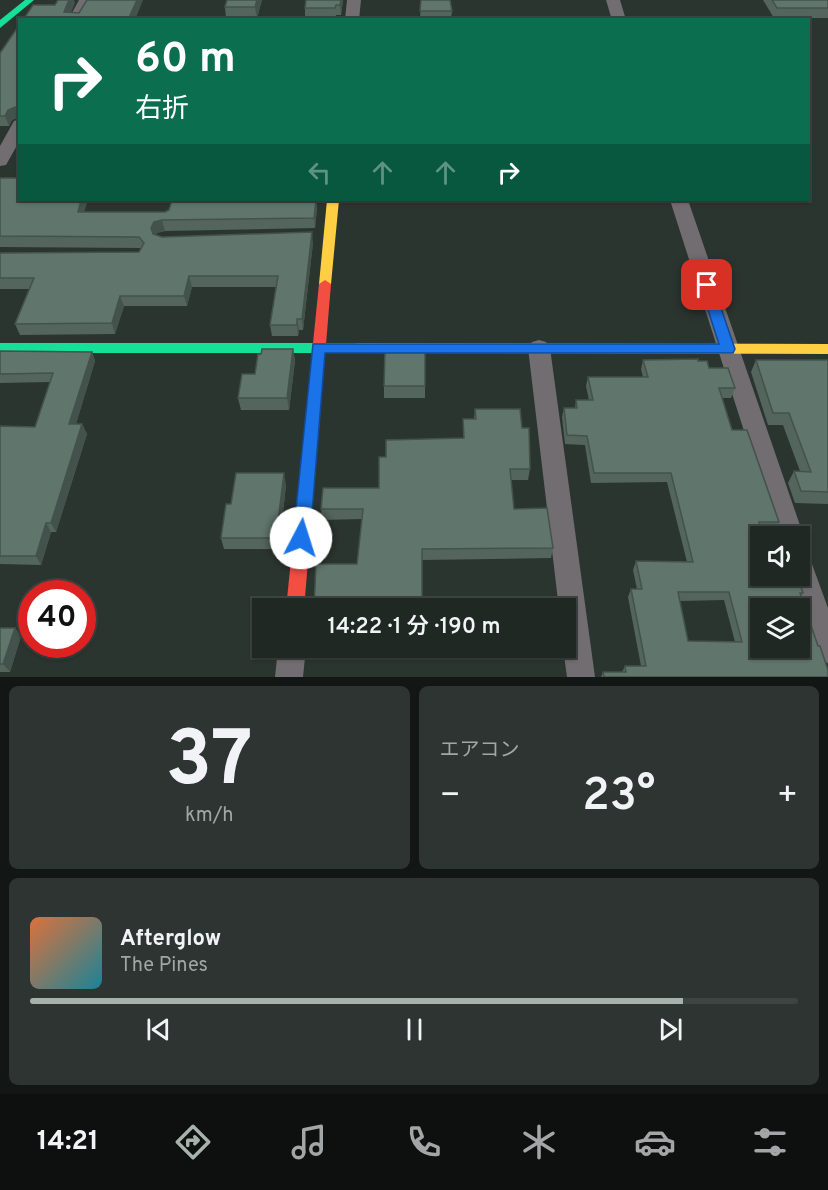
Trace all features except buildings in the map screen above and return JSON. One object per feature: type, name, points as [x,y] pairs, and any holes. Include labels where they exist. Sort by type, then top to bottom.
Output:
[{"type":"street","points":[[0,25],[30,0]]},
{"type":"street","points":[[76,18],[86,0]]},
{"type":"street","points":[[352,18],[354,0]]},
{"type":"street","points":[[613,0],[618,18]]},
{"type":"street","points":[[0,161],[18,128]]},
{"type":"street","points":[[296,598],[333,201]]},
{"type":"street","points":[[679,201],[787,526]]},
{"type":"street","points":[[306,236],[330,236]]},
{"type":"street","points":[[0,348],[828,349]]},
{"type":"street","points":[[538,348],[581,677]]},
{"type":"street","points":[[807,586],[828,649]]},
{"type":"street","points":[[289,677],[291,658]]},
{"type":"traffic: fast","points":[[0,25],[30,0]]},
{"type":"traffic: fast","points":[[0,348],[357,348]]},
{"type":"traffic: slow","points":[[325,284],[333,201]]},
{"type":"traffic: slow","points":[[357,348],[828,349]]},
{"type":"traffic: jam","points":[[296,598],[325,284]]},
{"type":"route","points":[[301,538],[318,348],[728,349],[707,285]]}]
